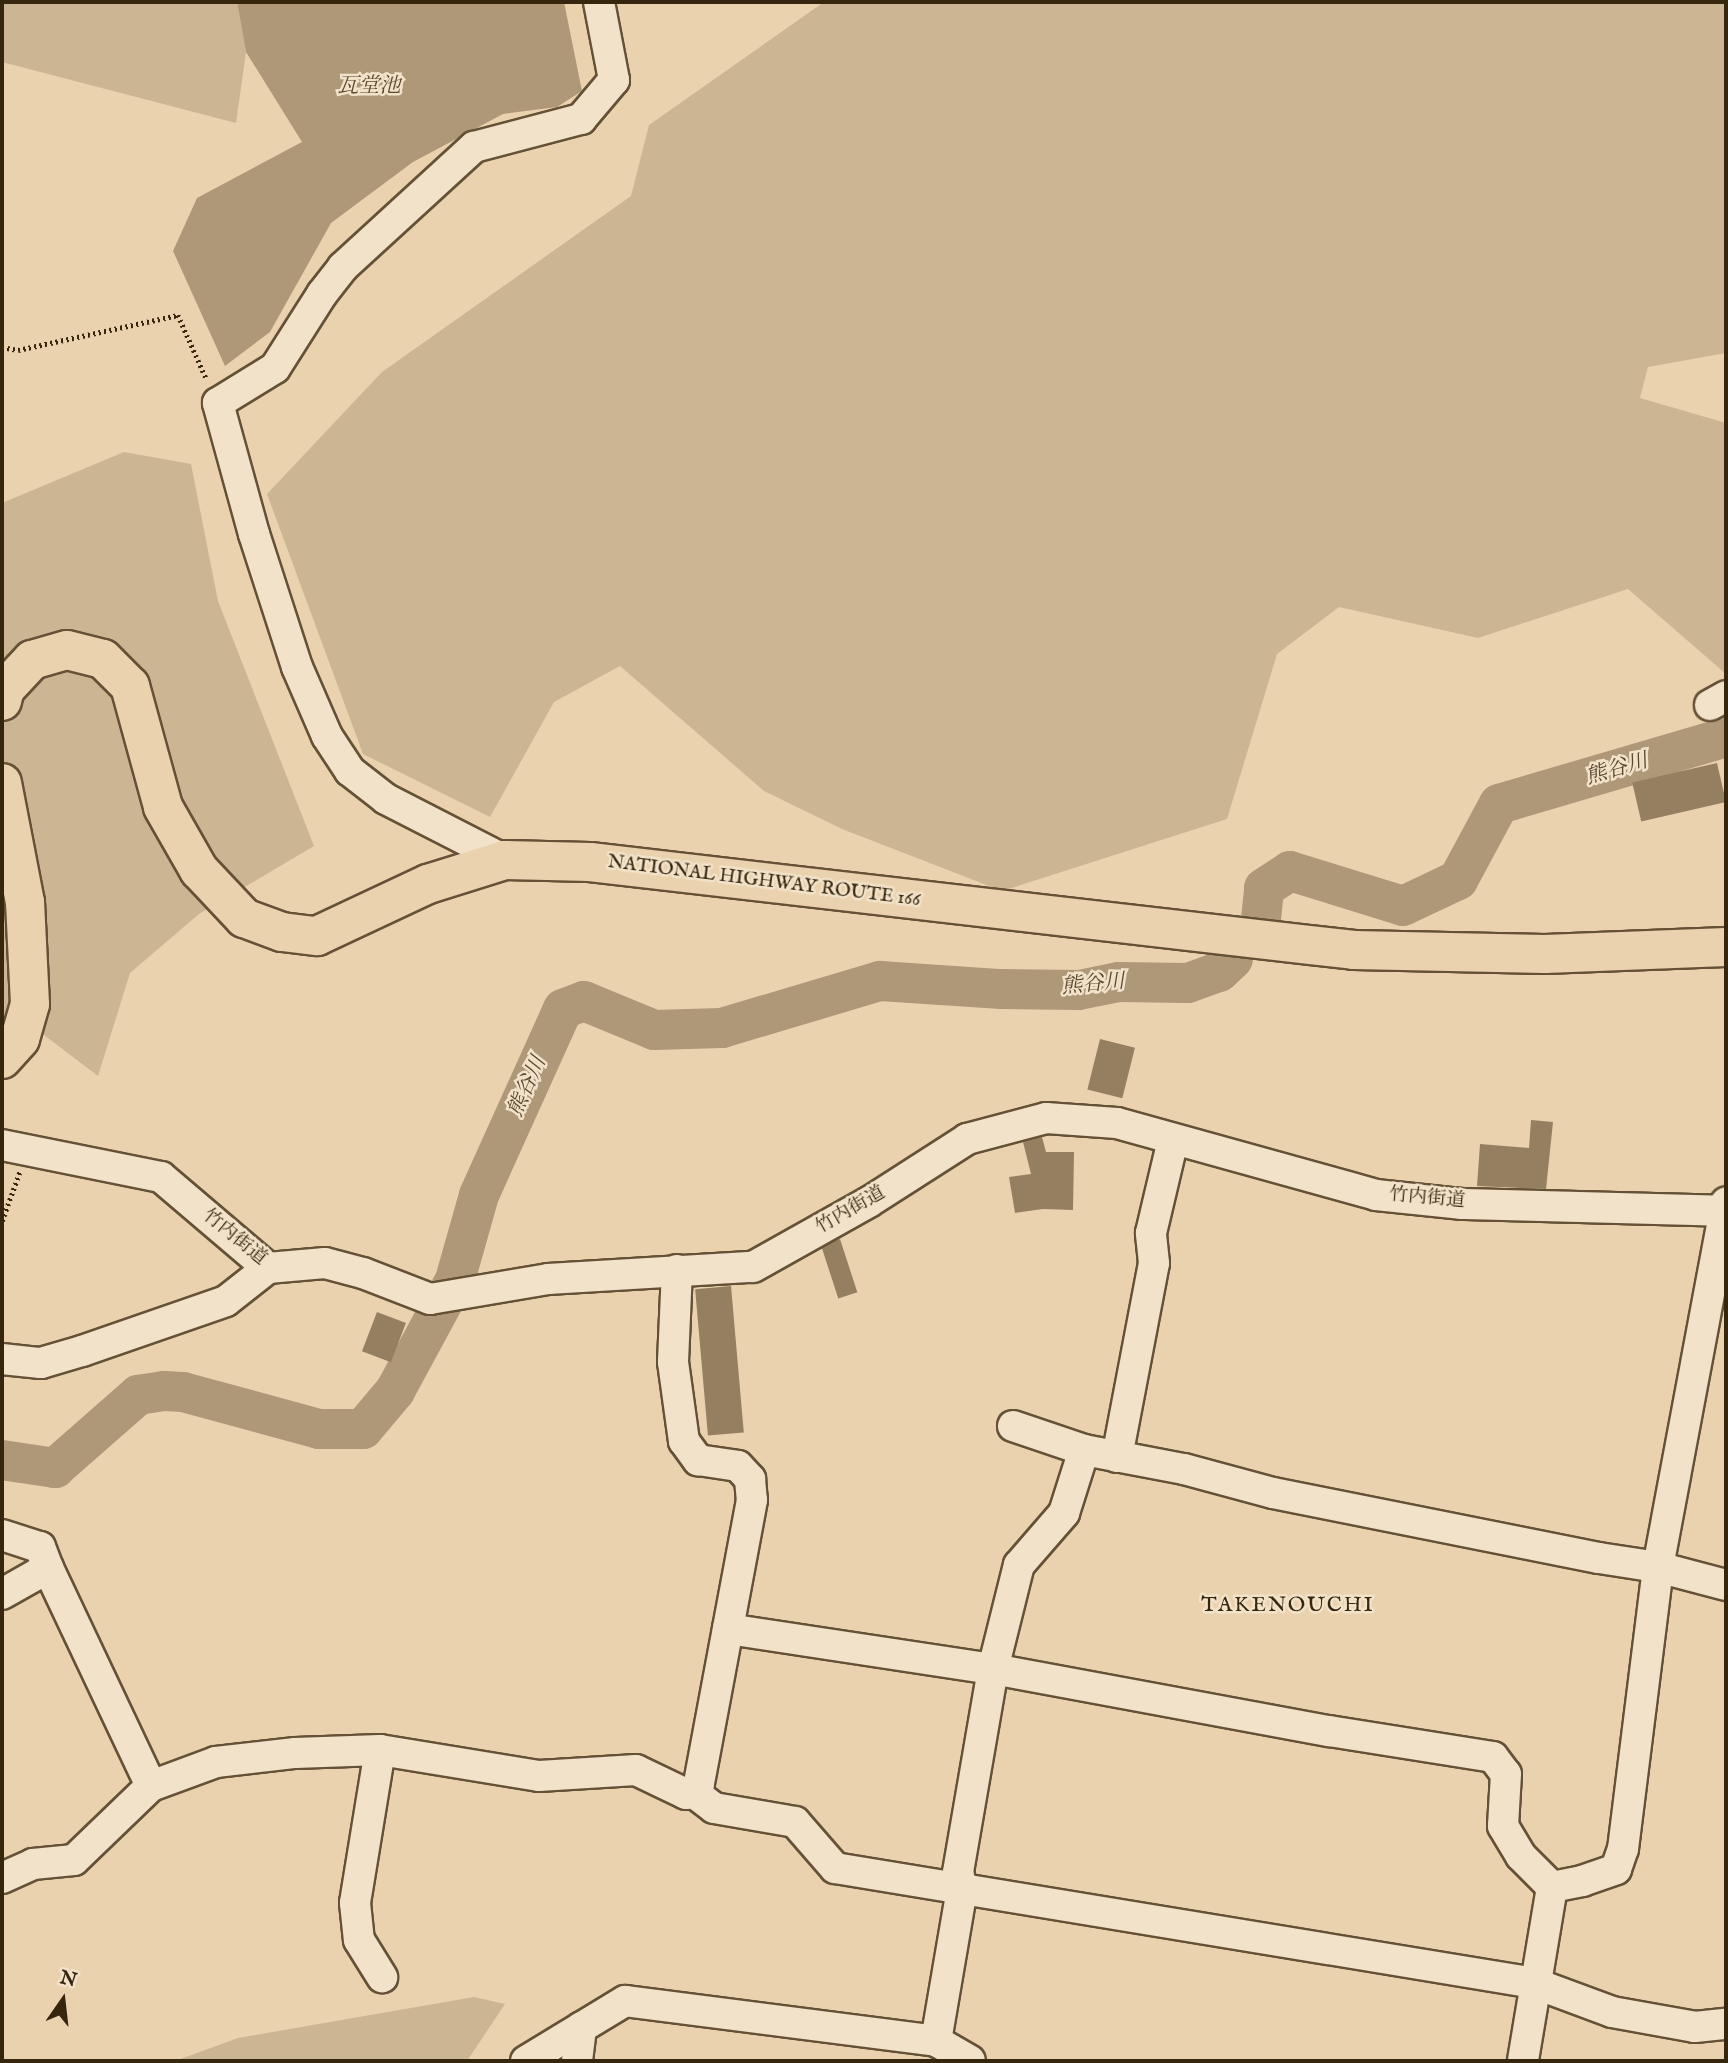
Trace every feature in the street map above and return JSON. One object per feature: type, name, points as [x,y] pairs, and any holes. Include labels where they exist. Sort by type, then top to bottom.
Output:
[{"type":"highway","name":"NATIONAL HIGHWAY ROUTE 166","points":[[2,701],[5,689],[32,660],[67,650],[103,659],[130,685],[163,807],[199,870],[244,918],[282,932],[317,936],[428,884],[505,860],[603,863],[1354,950],[1545,954],[1726,947]]},
{"type":"highway","points":[[2,782],[25,902],[30,1004],[20,1039],[2,1059]]},
{"type":"street","points":[[505,860],[386,799],[350,771],[327,736],[298,667],[276,601],[218,403],[275,368],[322,293],[343,267],[474,147],[581,119],[614,80],[599,2]]},
{"type":"street","name":"竹内街道","points":[[15,1148],[161,1177],[268,1268],[325,1263],[439,1299],[548,1279],[752,1267],[869,1202],[967,1139],[1046,1118],[1117,1123],[1376,1195],[1461,1203],[1725,1208]]},
{"type":"street","points":[[1117,1457],[1154,1263],[1151,1233],[1174,1140]]},
{"type":"street","points":[[1552,1887],[1582,1881],[1616,1869],[1623,1849],[1658,1567],[1725,1208]]},
{"type":"street","points":[[2,1359],[41,1363],[82,1351],[226,1301],[268,1268]]},
{"type":"street","points":[[2,1878],[33,1864],[74,1860],[150,1786],[216,1762],[295,1753],[380,1750],[539,1776],[636,1770],[686,1794],[693,1792],[699,1784],[752,1500],[750,1479],[738,1466],[698,1460],[684,1441],[673,1362],[677,1270]]},
{"type":"street","points":[[1013,1426],[1084,1450],[1386,1517],[1658,1567],[1726,1585]]},
{"type":"street","points":[[936,2041],[962,1889],[958,1872],[993,1669],[1019,1565],[1064,1513],[1084,1450]]},
{"type":"street","points":[[2,1535],[40,1547],[150,1786]]},
{"type":"street","points":[[2,1594],[48,1568]]},
{"type":"street","points":[[728,1629],[993,1669],[1329,1731],[1493,1756],[1506,1774],[1503,1826],[1521,1856],[1552,1887]]},
{"type":"street","points":[[380,1750],[355,1903],[359,1940],[382,1977]]},
{"type":"street","points":[[693,1792],[714,1808],[795,1822],[835,1868],[1534,1983],[1612,2012],[1695,2026],[1726,2024]]},
{"type":"street","points":[[1523,2061],[1552,1887]]},
{"type":"street","points":[[526,2061],[625,2001],[936,2041],[970,2061]]},
{"type":"street","points":[[577,2061],[581,2027]]},
{"type":"path","points":[[2,347],[18,350],[178,315],[218,403]]},
{"type":"path","points":[[2,1221],[15,1148]]},
{"type":"shaded area","points":[[2,2],[237,2],[246,52],[236,123],[2,62]]},
{"type":"shaded area","points":[[824,2],[1726,2],[1726,353],[1648,367],[1640,398],[1726,423],[1726,674],[1628,589],[1478,638],[1339,607],[1277,654],[1227,819],[1002,891],[842,829],[764,791],[620,666],[554,702],[490,817],[363,754],[267,494],[382,372],[631,196],[649,125]]},
{"type":"shaded area","points":[[124,452],[191,464],[218,601],[314,846],[199,914],[130,973],[98,1076],[40,1032],[2,1049],[2,503]]},
{"type":"shaded area","points":[[474,1997],[505,2004],[467,2061],[175,2061],[238,2038]]},
{"type":"water","name":"瓦堂池","points":[[237,2],[564,2],[582,91],[557,107],[503,114],[413,162],[331,223],[270,332],[225,366],[173,251],[197,198],[302,142],[246,52]]},
{"type":"building","points":[[1717,763],[1726,802],[1641,822],[1632,783]]},
{"type":"building","points":[[1100,1039],[1135,1048],[1122,1098],[1087,1089]]},
{"type":"building","points":[[1531,1120],[1553,1122],[1546,1189],[1477,1186],[1480,1144],[1529,1148]]},
{"type":"building","points":[[1042,1137],[1046,1152],[1074,1152],[1073,1210],[1043,1209],[1015,1213],[1009,1177],[1031,1174],[1023,1142]]},
{"type":"building","points":[[840,1239],[857,1292],[838,1298],[821,1245]]},
{"type":"building","points":[[731,1286],[744,1432],[708,1436],[695,1289]]},
{"type":"building","points":[[377,1312],[406,1323],[391,1362],[362,1351]]},
{"type":"waterway","name":"熊谷川","points":[[1261,919],[1264,888],[1290,871],[1403,906],[1458,880],[1499,804],[1726,737]]},
{"type":"waterway","name":"熊谷川","points":[[2,1460],[55,1468],[138,1395],[164,1391],[183,1392],[319,1429],[363,1429],[395,1391],[455,1280],[479,1195],[563,1009],[584,1001],[654,1030],[722,1028],[880,981],[1002,989],[1079,990],[1119,982],[1188,983],[1219,972],[1233,959]]},
{"type":"district","name":"TAKENOUCHI","points":[[1288,1606]]}]
